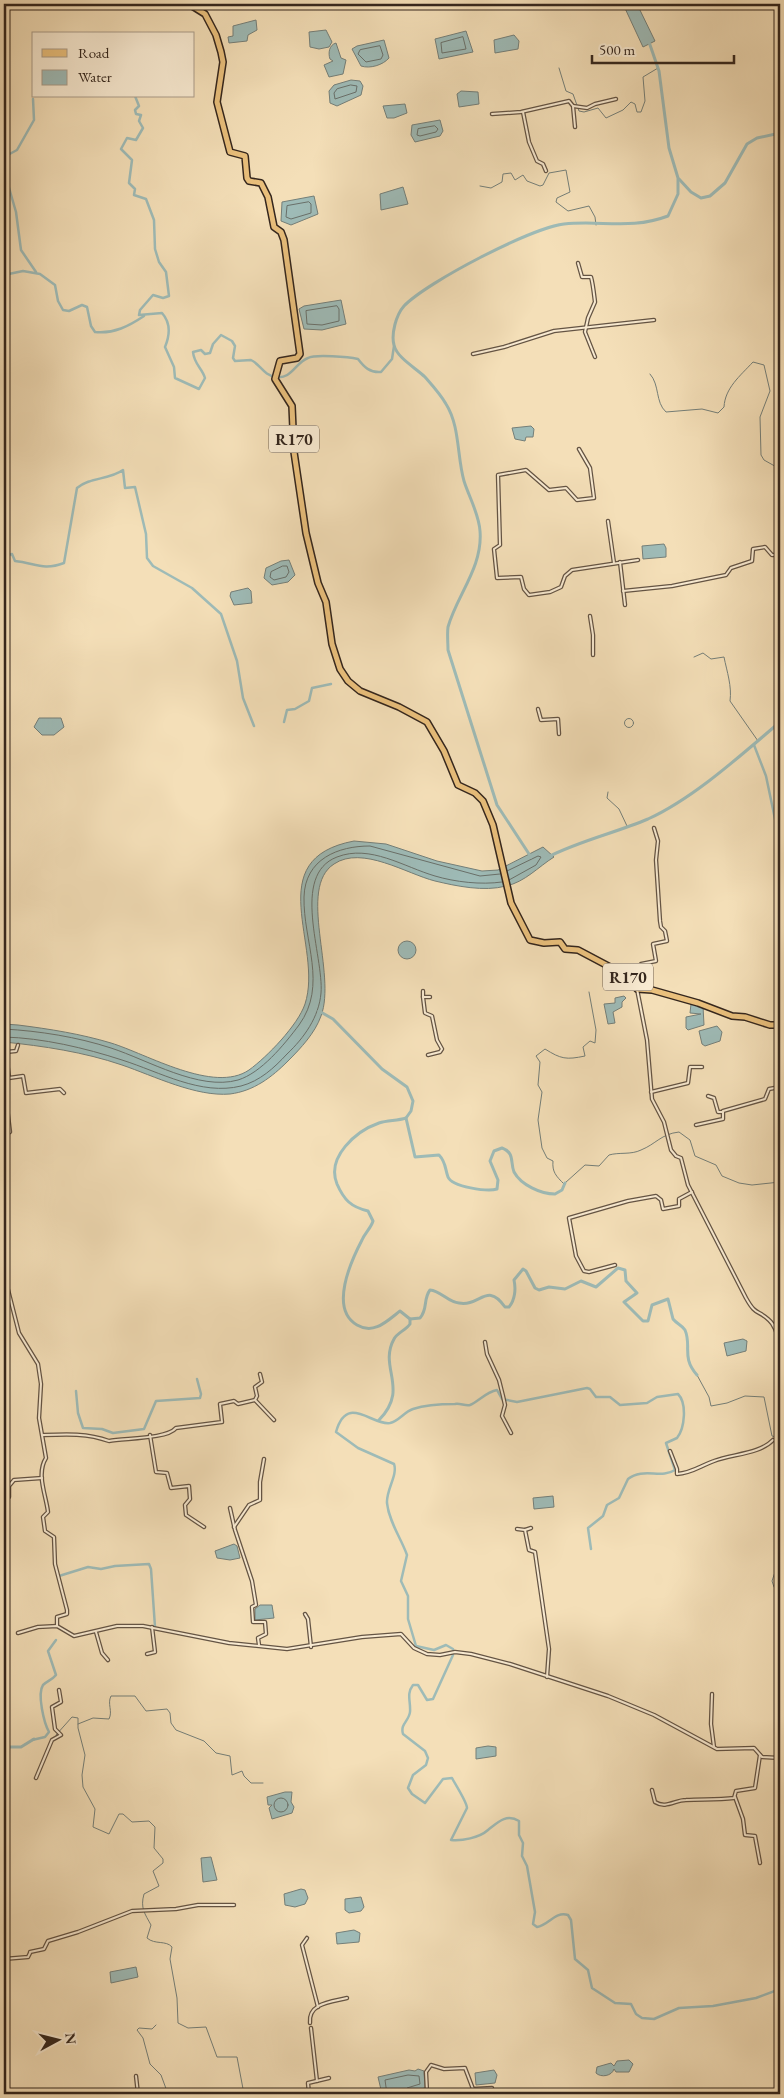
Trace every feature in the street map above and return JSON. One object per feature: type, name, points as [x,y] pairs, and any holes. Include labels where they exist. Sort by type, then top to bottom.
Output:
[{"type":"main road","name":"R170","points":[[189,4],[205,14],[216,35],[221,52],[223,62],[217,102],[230,152],[244,154],[248,180],[261,182],[268,197],[274,227],[282,234],[285,246],[300,354],[297,358],[280,361],[275,379],[292,406],[294,452],[306,532],[318,583],[325,597],[332,644],[340,669],[348,681],[360,691],[399,707],[427,722],[444,751],[458,785],[475,793],[487,808],[511,903],[533,942],[560,942],[565,948],[581,952],[632,979],[637,989],[652,990],[703,1004],[732,1016],[745,1017],[770,1025],[780,1025]]},
{"type":"street","points":[[573,106],[587,108],[594,104],[616,99]]},
{"type":"street","points":[[492,114],[523,112],[569,101],[573,106],[575,127]]},
{"type":"street","points":[[523,112],[532,153],[537,161],[544,164],[546,171]]},
{"type":"street","points":[[578,263],[582,277],[592,278],[592,294],[595,300],[585,328],[586,337],[596,357]]},
{"type":"street","points":[[472,354],[504,348],[543,334],[654,320]]},
{"type":"street","points":[[579,449],[590,468],[594,498],[577,500],[566,488],[549,490],[526,470],[498,475],[501,529],[500,545],[494,548],[497,578],[521,578],[524,589],[529,595],[550,592],[561,587],[564,576],[572,570],[638,560]]},
{"type":"street","points":[[608,521],[614,563]]},
{"type":"street","points":[[623,591],[672,586],[726,576],[731,568],[752,561],[752,549],[765,547],[772,555],[780,556]]},
{"type":"street","points":[[620,562],[625,605]]},
{"type":"street","points":[[590,616],[593,635],[593,655]]},
{"type":"street","points":[[538,709],[541,720],[558,718],[559,734]]},
{"type":"street","points":[[632,979],[644,974],[641,964],[656,961],[653,944],[667,941],[665,931],[660,927],[656,860],[658,841],[654,828]]},
{"type":"street","points":[[637,989],[647,1040],[651,1092],[664,1122],[671,1150],[681,1158],[688,1185],[750,1305],[754,1312],[770,1320],[780,1345]]},
{"type":"street","points":[[423,991],[425,1013],[431,1015],[442,1050],[428,1055]]},
{"type":"street","points":[[424,997],[430,997]]},
{"type":"street","points":[[18,1045],[16,1051],[5,1052],[9,1078],[23,1076],[26,1093],[60,1088],[64,1093]]},
{"type":"street","points":[[651,1092],[688,1083],[690,1068],[702,1067]]},
{"type":"street","points":[[708,1096],[714,1098],[718,1112],[723,1112],[765,1099],[769,1089],[780,1087]]},
{"type":"street","points":[[4,1099],[7,1107],[10,1132],[4,1136]]},
{"type":"street","points":[[696,1125],[723,1119],[723,1112]]},
{"type":"street","points":[[4,1182],[6,1201],[4,1212]]},
{"type":"street","points":[[615,1265],[589,1272],[584,1271],[576,1256],[569,1218],[628,1201],[654,1196],[661,1200],[663,1209],[679,1206],[679,1198],[692,1192]]},
{"type":"street","points":[[4,1239],[6,1259],[4,1261]]},
{"type":"street","points":[[4,1274],[19,1333],[38,1364],[41,1384],[39,1418],[46,1458],[43,1464],[42,1478],[48,1512],[43,1516],[45,1530],[54,1537],[55,1560],[67,1610],[67,1614],[57,1617],[57,1626]]},
{"type":"street","points":[[484,1342],[504,1396],[505,1405],[502,1416],[511,1433]]},
{"type":"street","points":[[42,1435],[75,1434],[102,1437],[109,1440],[170,1434],[177,1428],[222,1422],[220,1404],[234,1401],[238,1404],[254,1400],[257,1396],[255,1387],[262,1382],[260,1374]]},
{"type":"street","points":[[254,1400],[274,1420]]},
{"type":"street","points":[[150,1435],[156,1472],[167,1473],[171,1488],[189,1486],[190,1499],[185,1505],[186,1514],[204,1527]]},
{"type":"street","points":[[670,1451],[678,1469],[677,1474],[696,1470],[713,1461],[765,1447],[774,1440]]},
{"type":"street","points":[[234,1526],[250,1505],[260,1500],[260,1482],[264,1459]]},
{"type":"street","points":[[4,1498],[9,1497],[9,1486],[14,1480],[42,1478]]},
{"type":"street","points":[[230,1508],[234,1526],[243,1547],[256,1597],[256,1605],[252,1607],[253,1622],[265,1622],[266,1624],[266,1634],[258,1638],[259,1646]]},
{"type":"street","points":[[517,1530],[531,1528]]},
{"type":"street","points":[[525,1530],[529,1550],[535,1553],[549,1648],[547,1677]]},
{"type":"street","points":[[305,1614],[308,1619],[311,1646]]},
{"type":"street","points":[[18,1633],[38,1627],[57,1626],[74,1636],[117,1626],[152,1627],[219,1642],[287,1649],[394,1634],[402,1635],[415,1649],[427,1654],[440,1655],[455,1652],[494,1660],[631,1705],[722,1750],[754,1748],[765,1758],[780,1758]]},
{"type":"street","points":[[147,1654],[155,1652],[152,1627]]},
{"type":"street","points":[[96,1632],[102,1653],[108,1660]]},
{"type":"street","points":[[36,1778],[52,1740],[62,1733],[54,1729],[52,1708],[61,1702],[59,1690]]},
{"type":"street","points":[[712,1694],[711,1724],[714,1747]]},
{"type":"street","points":[[760,1755],[755,1788],[736,1792],[735,1797],[743,1819],[745,1835],[755,1836],[760,1863]]},
{"type":"street","points":[[652,1790],[655,1802],[658,1804],[675,1804],[685,1800],[717,1800],[735,1797]]},
{"type":"street","points":[[4,1959],[28,1957],[30,1953],[44,1949],[48,1941],[78,1932],[132,1910],[176,1909],[198,1905],[234,1905]]},
{"type":"street","points":[[307,1938],[302,1945],[318,2007]]},
{"type":"street","points":[[310,2023],[310,2012],[318,2007],[347,1998]]},
{"type":"street","points":[[311,2028],[317,2080]]},
{"type":"street","points":[[422,2094],[427,2092],[426,2072],[430,2065],[444,2069],[465,2068],[473,2089],[492,2088]]},
{"type":"street","points":[[136,2076],[138,2094]]},
{"type":"street","points":[[309,2094],[308,2083],[329,2078]]},
{"type":"water","points":[[623,4],[637,4],[655,41],[643,47]]},
{"type":"water","points":[[256,20],[257,30],[248,35],[247,41],[229,43],[228,37],[233,36],[233,26]]},
{"type":"water","points":[[326,30],[332,42],[329,47],[319,49],[310,47],[309,32]]},
{"type":"water","points":[[466,31],[473,52],[439,59],[435,39]]},
{"type":"water","points":[[514,35],[519,41],[518,49],[495,53],[494,40]]},
{"type":"water","points":[[384,40],[389,58],[376,66],[361,66],[352,49],[357,46]]},
{"type":"water","points":[[336,43],[341,58],[346,60],[343,74],[329,77],[324,65],[333,61],[330,59],[329,52],[330,47]]},
{"type":"water","points":[[351,80],[360,81],[363,86],[361,95],[337,106],[330,103],[329,91],[334,85]]},
{"type":"water","points":[[461,91],[478,92],[479,104],[459,107],[457,94]]},
{"type":"water","points":[[405,104],[407,113],[394,118],[387,118],[383,106]]},
{"type":"water","points":[[440,120],[443,131],[440,136],[415,142],[411,135],[412,125]]},
{"type":"water","points":[[403,187],[408,204],[381,210],[380,194]]},
{"type":"water","points":[[314,196],[318,214],[291,225],[281,221],[282,202]]},
{"type":"water","points":[[341,300],[346,324],[322,330],[304,329],[299,309],[304,306]]},
{"type":"water","points":[[531,426],[534,429],[533,437],[526,437],[525,441],[515,439],[512,428]]},
{"type":"water","points":[[664,544],[666,557],[643,559],[642,546]]},
{"type":"water","points":[[289,560],[295,575],[288,582],[272,585],[264,578],[266,568],[281,561]]},
{"type":"water","points":[[248,588],[251,591],[252,603],[234,605],[230,596],[231,592]]},
{"type":"water","points":[[39,718],[61,718],[64,727],[54,735],[42,735],[34,727]]},
{"type":"water","points":[[354,841],[386,844],[437,861],[482,871],[498,870],[543,847],[554,857],[519,881],[497,888],[461,886],[435,881],[371,859],[345,859],[334,864],[323,876],[319,892],[318,912],[325,978],[325,998],[321,1016],[303,1046],[288,1061],[269,1078],[247,1090],[230,1094],[203,1092],[175,1085],[93,1056],[4,1042],[4,1024],[18,1025],[65,1032],[111,1043],[180,1070],[199,1075],[234,1076],[249,1070],[289,1031],[305,1004],[309,981],[301,908],[302,885],[309,866],[325,851]]},
{"type":"water","points":[[403,941],[411,941],[416,946],[414,957],[403,959],[398,954],[398,946]]},
{"type":"water","points":[[624,996],[626,998],[622,1002],[622,1007],[613,1012],[615,1023],[608,1024],[604,1004],[615,1003],[615,998]]},
{"type":"water","points":[[691,1004],[703,1006],[704,1025],[688,1030],[686,1028],[686,1017],[701,1014],[690,1013]]},
{"type":"water","points":[[717,1026],[722,1032],[720,1041],[705,1046],[702,1044],[699,1031]]},
{"type":"water","points":[[743,1339],[747,1341],[746,1351],[727,1356],[724,1343]]},
{"type":"water","points":[[553,1496],[554,1507],[534,1509],[533,1498]]},
{"type":"water","points":[[234,1544],[237,1546],[240,1558],[230,1560],[217,1558],[215,1551]]},
{"type":"water","points":[[260,1605],[272,1605],[274,1618],[255,1620],[255,1609]]},
{"type":"water","points":[[496,1747],[496,1756],[476,1759],[476,1748]]},
{"type":"water","points":[[292,1792],[291,1802],[294,1807],[292,1813],[272,1819],[269,1808],[272,1805],[268,1805],[267,1797]]},
{"type":"water","points":[[211,1857],[217,1880],[203,1882],[201,1858]]},
{"type":"water","points":[[301,1889],[305,1890],[308,1898],[305,1904],[295,1907],[285,1905],[284,1894]]},
{"type":"water","points":[[361,1897],[364,1907],[361,1911],[349,1913],[345,1910],[345,1899]]},
{"type":"water","points":[[354,1930],[360,1933],[359,1942],[337,1944],[336,1933]]},
{"type":"water","points":[[136,1967],[138,1977],[111,1983],[110,1972]]},
{"type":"water","points":[[629,2060],[633,2064],[629,2072],[616,2072],[614,2069],[606,2076],[596,2073],[597,2067],[611,2063],[614,2066],[617,2061]]},
{"type":"water","points":[[418,2069],[424,2071],[425,2088],[397,2094],[382,2094],[378,2077]]},
{"type":"water","points":[[494,2070],[497,2075],[495,2083],[476,2085],[475,2073]]},
{"type":"waterway","points":[[531,857],[497,805],[448,650],[448,627],[474,569],[480,544],[479,525],[464,481],[454,422],[446,404],[436,390],[396,350],[393,341],[394,330],[401,310],[416,296],[456,271],[528,235],[564,224],[629,224],[668,216],[678,194],[678,178],[669,148],[659,71],[649,42]]},
{"type":"waterway","points":[[559,68],[566,91],[573,94],[579,111],[584,112],[598,108],[606,118],[623,110],[631,102],[635,104],[637,112],[641,112],[645,101],[643,77],[658,68]]},
{"type":"waterway","points":[[136,98],[139,106],[135,110],[136,114],[141,115],[139,121],[143,128],[136,140],[127,138],[121,149],[132,160],[129,183],[135,189],[134,195],[146,199],[154,220],[155,249],[159,262],[166,272],[169,296],[163,298],[153,295],[140,310],[139,315],[162,313],[165,317],[169,329],[165,347],[174,367],[175,378],[199,389],[205,378],[195,360],[193,352],[201,350],[205,354],[210,353],[213,344],[221,335],[232,341],[235,346],[233,358],[235,361],[251,360],[265,372],[276,377],[286,376],[304,360],[317,356],[358,359],[368,369],[374,372],[381,372],[392,359],[394,346]]},
{"type":"waterway","points":[[4,157],[17,150],[34,120],[33,99]]},
{"type":"waterway","points":[[679,179],[691,192],[701,198],[710,196],[725,183],[747,144],[757,138],[780,133]]},
{"type":"waterway","points":[[4,158],[5,174],[16,212],[21,250],[36,272]]},
{"type":"waterway","points":[[480,186],[491,188],[502,182],[503,174],[511,173],[515,180],[523,175],[527,181],[540,186],[543,185],[549,173],[566,170],[570,192],[557,198],[556,202],[568,211],[589,206],[595,217],[596,225]]},
{"type":"waterway","points":[[4,275],[23,271],[40,274],[55,285],[58,301],[63,310],[69,311],[82,305],[87,307],[91,326],[95,332],[109,332],[133,323],[144,316]]},
{"type":"waterway","points":[[650,374],[655,383],[660,403],[666,412],[702,409],[718,413],[724,407],[730,388],[743,372],[753,362],[764,365],[770,391],[760,417],[761,455],[764,460],[780,469]]},
{"type":"waterway","points":[[4,556],[12,554],[15,561],[45,566],[64,563],[77,488],[82,484],[123,470],[125,488],[135,487],[146,534],[147,558],[153,566],[192,588],[221,614],[237,661],[243,698],[254,726]]},
{"type":"waterway","points":[[694,657],[703,653],[711,659],[724,657],[730,684],[730,701],[758,741]]},
{"type":"waterway","points":[[284,722],[287,710],[295,709],[309,701],[312,688],[331,684]]},
{"type":"waterway","points":[[629,719],[633,723],[629,727],[625,723],[629,719]]},
{"type":"waterway","points":[[548,857],[572,846],[648,819],[683,800],[717,775],[780,722]]},
{"type":"waterway","points":[[754,745],[766,776],[779,838],[780,869]]},
{"type":"waterway","points":[[608,792],[607,798],[619,809],[627,826]]},
{"type":"waterway","points":[[564,1184],[555,1174],[553,1161],[547,1158],[542,1148],[538,1120],[542,1092],[538,1085],[540,1062],[536,1056],[545,1049],[564,1058],[585,1056],[583,1047],[590,1041],[595,1043],[596,1030],[589,992]]},
{"type":"waterway","points":[[319,1011],[333,1019],[382,1069],[407,1087],[413,1101],[411,1111],[406,1118],[379,1123],[361,1132],[345,1146],[336,1164],[335,1174],[342,1194],[353,1205],[368,1211],[373,1221],[363,1237],[348,1272],[343,1297],[344,1308],[349,1318],[363,1328],[375,1328],[400,1311],[410,1319],[410,1324],[395,1337],[390,1349],[392,1398],[388,1409],[379,1420]]},
{"type":"waterway","points":[[406,1118],[415,1157],[439,1155],[444,1163],[448,1177],[456,1184],[479,1189],[497,1189],[498,1180],[490,1161],[494,1151],[502,1148],[509,1152],[514,1172],[526,1185],[555,1194],[562,1190],[565,1183]]},
{"type":"waterway","points":[[565,1183],[585,1165],[599,1166],[609,1155],[637,1152],[663,1137],[679,1132],[690,1140],[695,1156],[716,1165],[722,1176],[739,1183],[752,1185],[780,1182]]},
{"type":"waterway","points":[[410,1319],[420,1318],[430,1290],[459,1303],[473,1302],[488,1295],[493,1296],[505,1307],[509,1307],[513,1301],[514,1280],[523,1269],[535,1288],[539,1290],[549,1287],[565,1289],[581,1281],[596,1287],[618,1268],[625,1270],[626,1281],[637,1293],[624,1302],[643,1321],[648,1321],[652,1305],[668,1299],[673,1319],[685,1330],[688,1341],[689,1363],[697,1375]]},
{"type":"waterway","points":[[697,1375],[709,1397],[711,1406],[727,1403],[745,1396],[764,1397],[772,1436],[780,1438]]},
{"type":"waterway","points":[[76,1391],[78,1413],[83,1428],[102,1429],[113,1433],[144,1429],[156,1401],[200,1398],[201,1394],[197,1379]]},
{"type":"waterway","points":[[591,1549],[588,1528],[603,1516],[607,1505],[619,1498],[628,1479],[640,1474],[664,1474],[675,1470],[666,1443],[677,1438],[682,1428],[684,1409],[678,1394],[657,1397],[647,1403],[620,1405],[610,1397],[596,1397],[587,1388],[517,1402],[502,1399],[497,1390],[470,1405],[439,1405],[413,1409],[390,1423],[383,1423],[353,1413],[347,1415],[341,1421],[336,1432],[358,1448],[394,1464],[395,1468],[387,1503],[388,1510],[407,1555],[401,1581],[408,1596],[408,1619],[416,1646],[434,1650],[446,1645],[453,1649],[453,1655],[433,1699],[427,1700],[418,1685],[413,1685],[411,1688],[409,1698],[410,1712],[402,1731],[403,1734],[425,1751],[428,1758],[426,1765],[413,1775],[408,1788],[412,1794],[425,1803],[443,1779],[452,1778],[467,1808],[451,1840],[475,1837],[506,1818],[519,1821],[519,1835],[523,1843],[522,1856],[527,1866],[535,1912],[533,1924],[537,1927],[541,1926],[559,1915],[568,1915],[571,1920],[575,1959],[588,1970],[592,1988],[615,2003],[631,2004],[636,2014],[642,2018],[654,2019],[679,2008],[713,2006],[756,1998],[780,1989]]},
{"type":"waterway","points":[[59,1576],[88,1567],[101,1569],[115,1566],[149,1564],[151,1569],[155,1627]]},
{"type":"waterway","points":[[774,1587],[772,1581],[776,1569],[780,1568]]},
{"type":"waterway","points":[[32,1740],[45,1737],[49,1732],[43,1716],[41,1689],[43,1685],[56,1675],[48,1651],[56,1640]]},
{"type":"waterway","points":[[78,1724],[93,1718],[109,1719],[111,1696],[135,1696],[146,1711],[167,1709],[170,1713],[171,1723],[176,1730],[204,1741],[216,1753],[230,1756],[232,1775],[242,1771],[251,1783],[263,1783]]},
{"type":"waterway","points":[[56,1735],[72,1717],[78,1718],[78,1728],[85,1755],[82,1775],[83,1787],[95,1809],[93,1827],[109,1834],[119,1814],[123,1814],[132,1822],[149,1821],[155,1827],[154,1848],[163,1859],[163,1863],[153,1871],[159,1886],[144,1894],[144,1911],[151,1925],[147,1938],[172,1947],[170,1959],[177,1998],[178,2023],[188,2028],[206,2027],[217,2057],[237,2057],[244,2094]]},
{"type":"waterway","points":[[4,1747],[21,1747],[34,1739]]},
{"type":"waterway","points":[[156,2025],[152,2029],[139,2028],[137,2030],[143,2038],[150,2064],[161,2075],[168,2094]]}]
